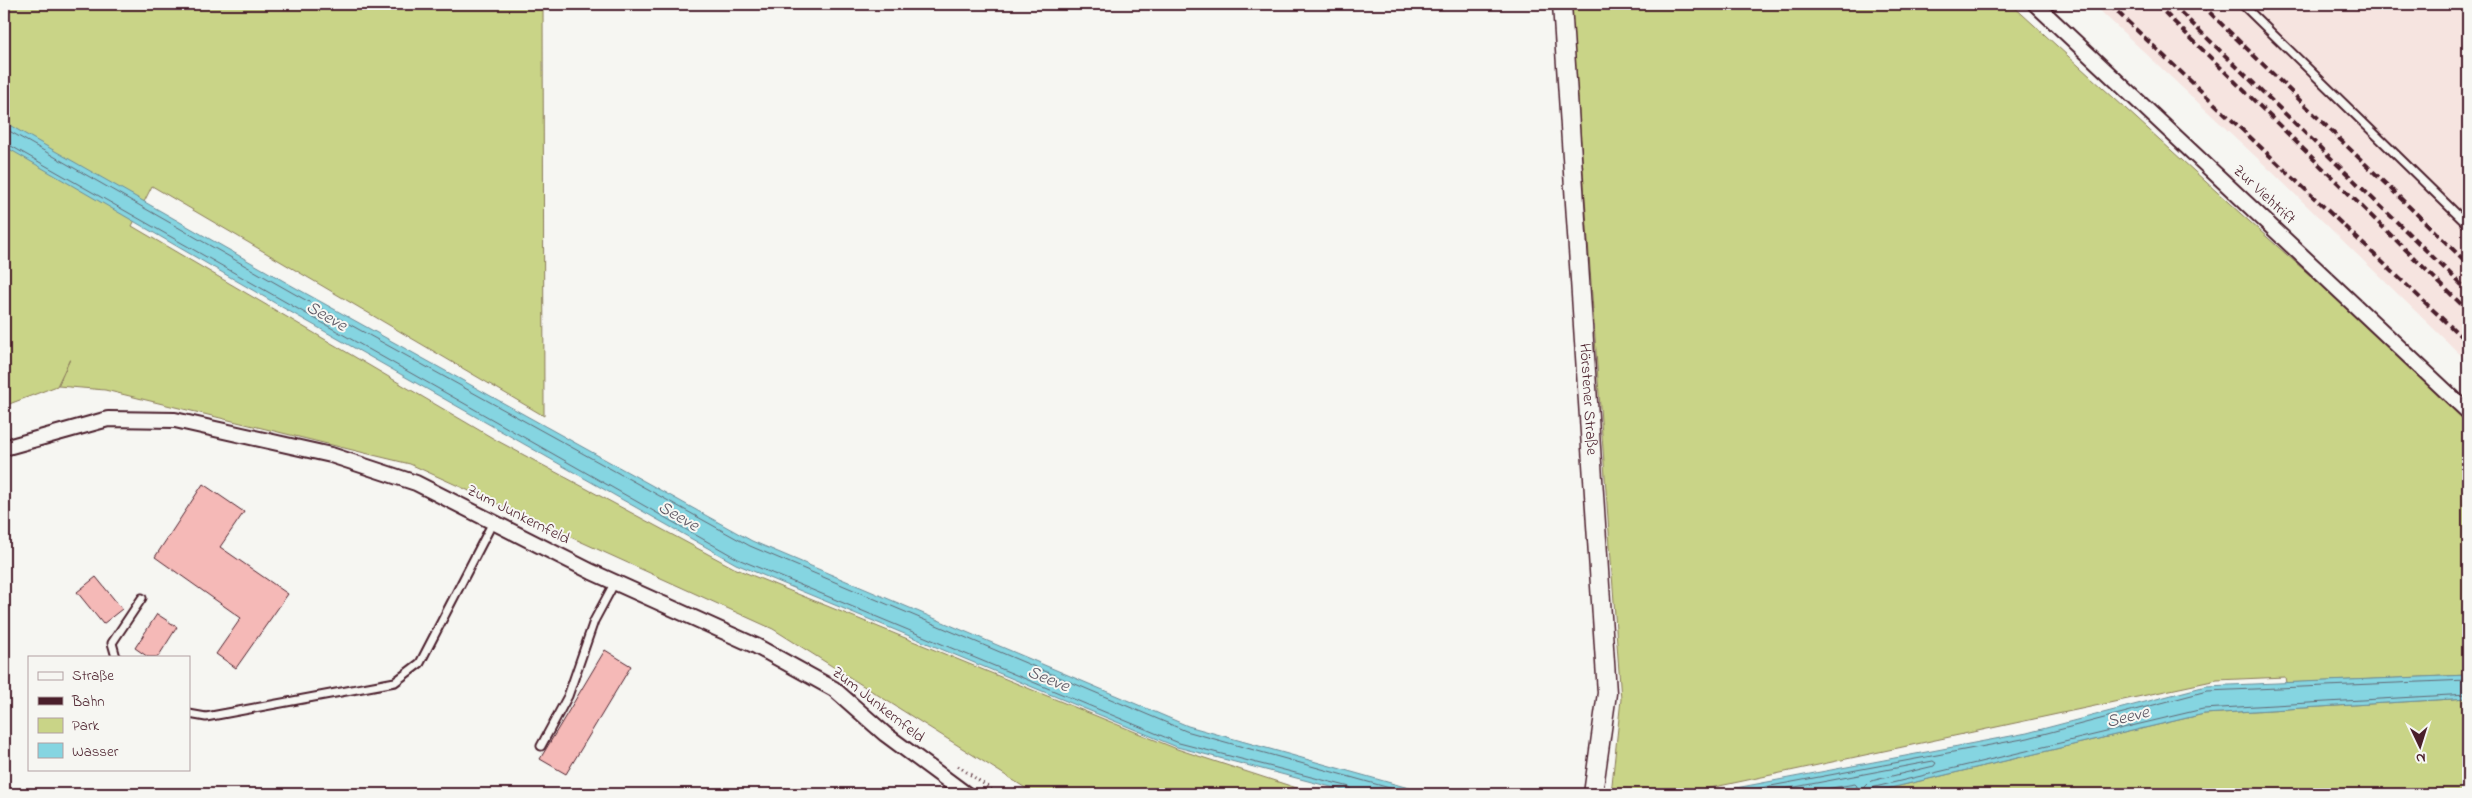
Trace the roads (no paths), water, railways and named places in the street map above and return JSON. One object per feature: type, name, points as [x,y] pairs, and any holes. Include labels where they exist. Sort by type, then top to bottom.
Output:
[{"type":"street","name":"Hörstener Straße","points":[[1562,4],[1607,693],[1593,794]]},
{"type":"street","name":"Zur Viehtrift","points":[[2035,4],[2468,412]]},
{"type":"street","name":"Zum Junkernfeld","points":[[4,448],[108,419],[174,420],[331,455],[416,483],[615,582],[756,646],[834,688],[885,734],[966,794]]},
{"type":"lane","points":[[2242,4],[2468,226]]},
{"type":"lane","points":[[190,714],[206,716],[395,682],[420,662],[493,522]]},
{"type":"lane","points":[[541,746],[568,696],[594,621],[615,582]]},
{"type":"lane","points":[[116,656],[112,643],[142,598]]},
{"type":"water","name":"Seeve","points":[[4,122],[296,288],[752,541],[1188,726],[1430,794],[1358,794],[1177,747],[736,564],[280,306],[4,146]]},
{"type":"water","name":"Seeve","points":[[2468,675],[2468,698],[2204,714],[1865,794],[1704,794],[2027,733],[2206,686]]},
{"type":"railway","points":[[2109,4],[2468,343]]},
{"type":"railway","points":[[2156,4],[2468,311]]},
{"type":"railway","points":[[2172,4],[2468,291]]},
{"type":"railway","points":[[2201,4],[2468,264]]}]
